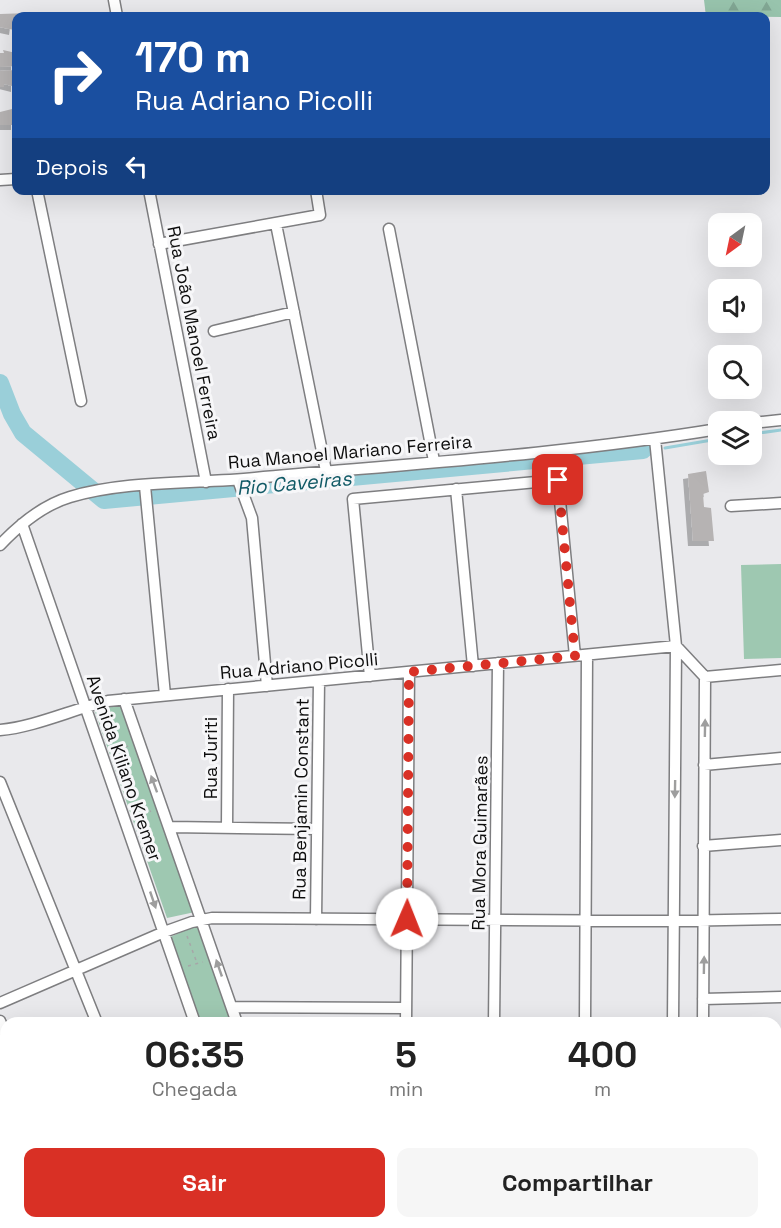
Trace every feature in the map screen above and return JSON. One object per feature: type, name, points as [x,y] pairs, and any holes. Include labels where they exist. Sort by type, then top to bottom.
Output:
[{"type":"street","points":[[38,195],[81,401]]},
{"type":"street","name":"Rua João Manoel Ferreira","points":[[150,195],[206,482]]},
{"type":"street","points":[[159,244],[321,215],[317,195]]},
{"type":"street","points":[[276,224],[326,471]]},
{"type":"street","points":[[389,229],[434,461]]},
{"type":"street","points":[[214,331],[294,312]]},
{"type":"street","points":[[762,422],[781,420]]},
{"type":"street","name":"Rua Manoel Mariano Ferreira","points":[[0,545],[22,524],[71,496],[103,489],[238,481],[655,439],[708,431]]},
{"type":"street","points":[[655,439],[676,646],[673,1017]]},
{"type":"street","points":[[370,676],[353,499],[558,480],[575,656]]},
{"type":"street","points":[[238,481],[253,528],[267,686]]},
{"type":"street","points":[[145,488],[165,695]]},
{"type":"street","points":[[456,489],[473,666]]},
{"type":"street","points":[[731,506],[781,503]]},
{"type":"street","name":"Avenida Kiliano Kremer","points":[[22,524],[193,1017]]},
{"type":"street","points":[[676,646],[705,677],[703,1017]]},
{"type":"street","name":"Rua Adriano Picolli","points":[[0,730],[27,726],[85,706],[124,699],[676,646]]},
{"type":"street","points":[[585,1017],[587,655]]},
{"type":"street","name":"Rua Mora Guimarães","points":[[494,1017],[498,663]]},
{"type":"street","points":[[705,677],[781,670]]},
{"type":"street","points":[[406,1017],[409,672]]},
{"type":"street","name":"Rua Benjamin Constant","points":[[316,919],[319,681]]},
{"type":"street","name":"Rua Juriti","points":[[227,828],[228,689]]},
{"type":"street","name":"Avenida Kiliano Kremer","points":[[124,699],[235,1017]]},
{"type":"street","points":[[704,765],[781,758]]},
{"type":"street","points":[[0,782],[94,1017]]},
{"type":"street","points":[[170,827],[317,829]]},
{"type":"street","points":[[703,846],[781,840]]},
{"type":"street","points":[[0,1003],[164,932],[202,920],[704,921],[781,919]]},
{"type":"street","points":[[704,999],[781,997]]},
{"type":"street","points":[[232,1007],[406,1008]]},
{"type":"path","points":[[105,762],[120,748],[141,746]]},
{"type":"path","points":[[123,815],[134,818],[145,815],[160,800]]},
{"type":"path","points":[[182,925],[197,963]]},
{"type":"path","points":[[177,970],[215,958]]},
{"type":"green space","points":[[704,0],[781,0],[781,17],[770,17],[770,12],[706,12]]},
{"type":"green space","points":[[781,564],[781,658],[744,659],[741,565]]},
{"type":"green space","points":[[122,706],[195,912],[167,918],[94,709]]},
{"type":"green space","points":[[198,925],[229,1017],[197,1017],[170,937]]},
{"type":"building","points":[[0,14],[12,14],[12,30],[0,27]]},
{"type":"building","points":[[3,50],[12,52],[12,66],[0,67],[0,53],[4,53]]},
{"type":"building","points":[[12,70],[12,86],[4,84],[4,87],[0,87],[0,71]]},
{"type":"building","points":[[12,109],[12,125],[0,125],[0,112]]},
{"type":"building","points":[[706,471],[709,492],[703,494],[704,507],[711,508],[714,541],[693,541],[688,474]]},
{"type":"waterway","name":"Rio Caveiras","points":[[0,383],[12,414],[23,433],[104,500],[643,450]]},
{"type":"waterway","name":"Rio Caveiras","points":[[762,433],[781,430]]},
{"type":"waterway","name":"Rio Caveiras","points":[[665,448],[708,441]]},
{"type":"route","points":[[407,919],[409,672],[575,656],[558,480]]}]
